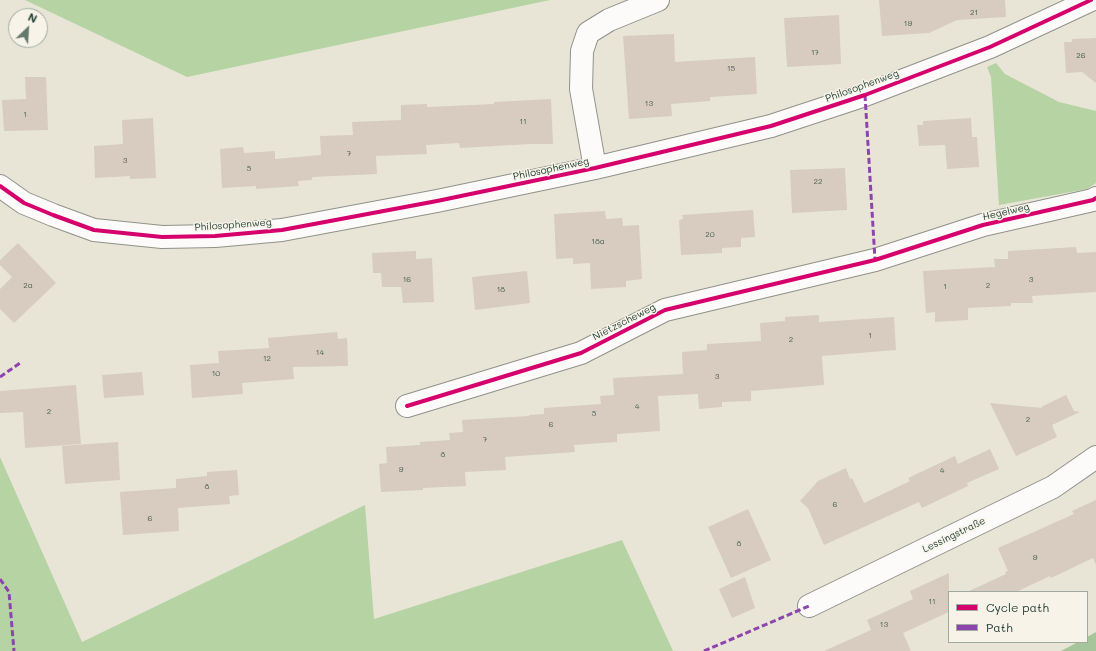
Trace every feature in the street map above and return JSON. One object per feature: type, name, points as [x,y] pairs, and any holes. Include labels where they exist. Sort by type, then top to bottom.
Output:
[{"type":"street","points":[[595,168],[581,89],[582,51],[588,33],[608,20],[658,0]]},
{"type":"street","name":"Philosophenweg","points":[[0,186],[24,203],[94,230],[162,237],[215,236],[282,230],[437,201],[595,168],[771,126],[865,95],[990,46],[1091,0]]},
{"type":"street","name":"Hegelweg","points":[[875,260],[983,225],[1093,200],[1096,198]]},
{"type":"street","name":"Nietzscheweg","points":[[407,406],[581,354],[665,310],[875,260]]},
{"type":"street","name":"Lessingstraße","points":[[809,606],[1053,487],[1096,457]]},
{"type":"green space","points":[[25,0],[550,0],[187,77],[48,11],[48,8],[42,8]]},
{"type":"green space","points":[[996,63],[1005,74],[1059,102],[1096,111],[1096,183],[1087,189],[999,205],[991,77],[987,67]]},
{"type":"green space","points":[[0,457],[82,642],[365,505],[374,619],[622,540],[673,651],[0,651]]},
{"type":"green space","points":[[1096,632],[1096,651],[1061,651],[1076,643],[1088,643],[1088,636]]},
{"type":"building","points":[[879,0],[1005,0],[1006,17],[957,20],[929,33],[882,36]]},
{"type":"building","points":[[839,15],[841,64],[787,67],[784,18]]},
{"type":"building","points":[[674,34],[675,62],[755,57],[757,94],[710,97],[710,101],[671,104],[672,116],[629,119],[623,36]]},
{"type":"building","points":[[1096,38],[1096,83],[1082,72],[1066,73],[1064,42],[1072,42],[1072,39]]},
{"type":"building","points":[[25,77],[46,77],[48,130],[4,131],[2,100],[26,99]]},
{"type":"building","points":[[551,99],[553,144],[460,148],[459,143],[426,145],[427,154],[376,156],[377,174],[312,177],[312,180],[298,181],[299,186],[256,189],[256,186],[222,188],[220,149],[243,147],[244,153],[275,151],[275,159],[321,155],[320,136],[353,135],[352,122],[401,120],[401,105],[427,104],[427,107],[494,104],[494,102]]},
{"type":"building","points":[[153,118],[156,178],[130,179],[130,176],[95,178],[94,146],[123,144],[122,120]]},
{"type":"building","points":[[971,118],[972,137],[977,137],[979,167],[947,169],[945,145],[919,146],[917,125],[923,125],[923,121]]},
{"type":"building","points":[[845,168],[847,210],[792,213],[790,170]]},
{"type":"building","points":[[753,210],[755,237],[741,238],[741,247],[722,248],[722,253],[681,255],[679,220],[683,219],[682,215]]},
{"type":"building","points":[[605,211],[606,219],[622,218],[623,226],[639,225],[642,279],[626,281],[626,287],[591,289],[590,263],[573,264],[573,258],[556,259],[554,214]]},
{"type":"building","points":[[18,243],[56,283],[14,323],[0,309],[0,289],[12,277],[0,265],[0,260]]},
{"type":"building","points":[[1076,247],[1077,253],[1096,252],[1096,292],[1032,296],[1033,303],[1011,303],[1011,306],[968,308],[968,320],[935,322],[935,312],[926,313],[923,271],[995,267],[994,259],[1008,259],[1008,251]]},
{"type":"building","points":[[416,251],[416,259],[432,258],[434,302],[403,303],[401,287],[382,287],[381,273],[373,273],[372,253]]},
{"type":"building","points":[[527,271],[530,303],[475,310],[472,277]]},
{"type":"building","points":[[819,315],[819,322],[894,317],[896,350],[822,356],[824,385],[751,391],[751,401],[722,402],[722,407],[699,409],[698,394],[658,396],[660,431],[617,434],[617,442],[574,445],[575,452],[505,457],[506,470],[465,472],[466,486],[381,492],[379,464],[387,463],[386,447],[420,445],[420,442],[450,440],[449,433],[463,432],[462,420],[529,416],[544,414],[544,408],[601,404],[600,396],[614,395],[613,378],[683,374],[682,352],[707,350],[707,344],[761,341],[760,323],[785,321],[785,317]]},
{"type":"building","points":[[337,332],[338,339],[347,338],[348,366],[293,367],[294,379],[242,383],[243,394],[192,398],[190,365],[219,363],[218,351],[269,348],[268,338]]},
{"type":"building","points":[[142,372],[144,395],[104,398],[102,375]]},
{"type":"building","points":[[76,385],[81,444],[25,448],[23,412],[0,413],[0,391]]},
{"type":"building","points":[[1066,395],[1074,411],[1080,412],[1052,425],[1057,437],[1016,456],[990,403],[1042,408],[1041,407]]},
{"type":"building","points":[[118,442],[120,480],[65,484],[62,446]]},
{"type":"building","points":[[990,449],[999,469],[967,483],[968,486],[922,508],[919,502],[824,545],[808,508],[800,501],[818,481],[846,468],[850,479],[852,478],[864,503],[910,481],[908,478],[955,456],[958,464]]},
{"type":"building","points":[[237,470],[239,495],[229,496],[230,504],[178,508],[179,531],[123,535],[120,492],[176,488],[176,479],[207,476],[207,472]]},
{"type":"building","points":[[1096,500],[1096,565],[1093,558],[1051,578],[1050,576],[1018,591],[969,591],[1006,574],[1005,572],[1008,571],[998,548],[1074,514],[1072,511]]},
{"type":"building","points":[[748,509],[771,560],[731,578],[708,527]]},
{"type":"building","points":[[949,573],[948,612],[903,633],[911,651],[824,651],[871,630],[867,620],[913,599],[910,591]]},
{"type":"building","points":[[745,577],[755,608],[732,618],[719,589]]},
{"type":"marked path","points":[[865,95],[875,260]]},
{"type":"marked path","points":[[0,377],[20,363]]},
{"type":"marked path","points":[[0,579],[9,592],[14,651]]},
{"type":"marked path","points":[[704,651],[809,606]]},
{"type":"cycle path","points":[[0,186],[24,203],[94,230],[162,237],[215,236],[282,230],[437,201],[595,168],[771,126],[865,95],[990,47],[1091,0]]},
{"type":"cycle path","points":[[407,406],[581,353],[665,310],[875,260],[983,225],[1093,200],[1096,198]]}]
